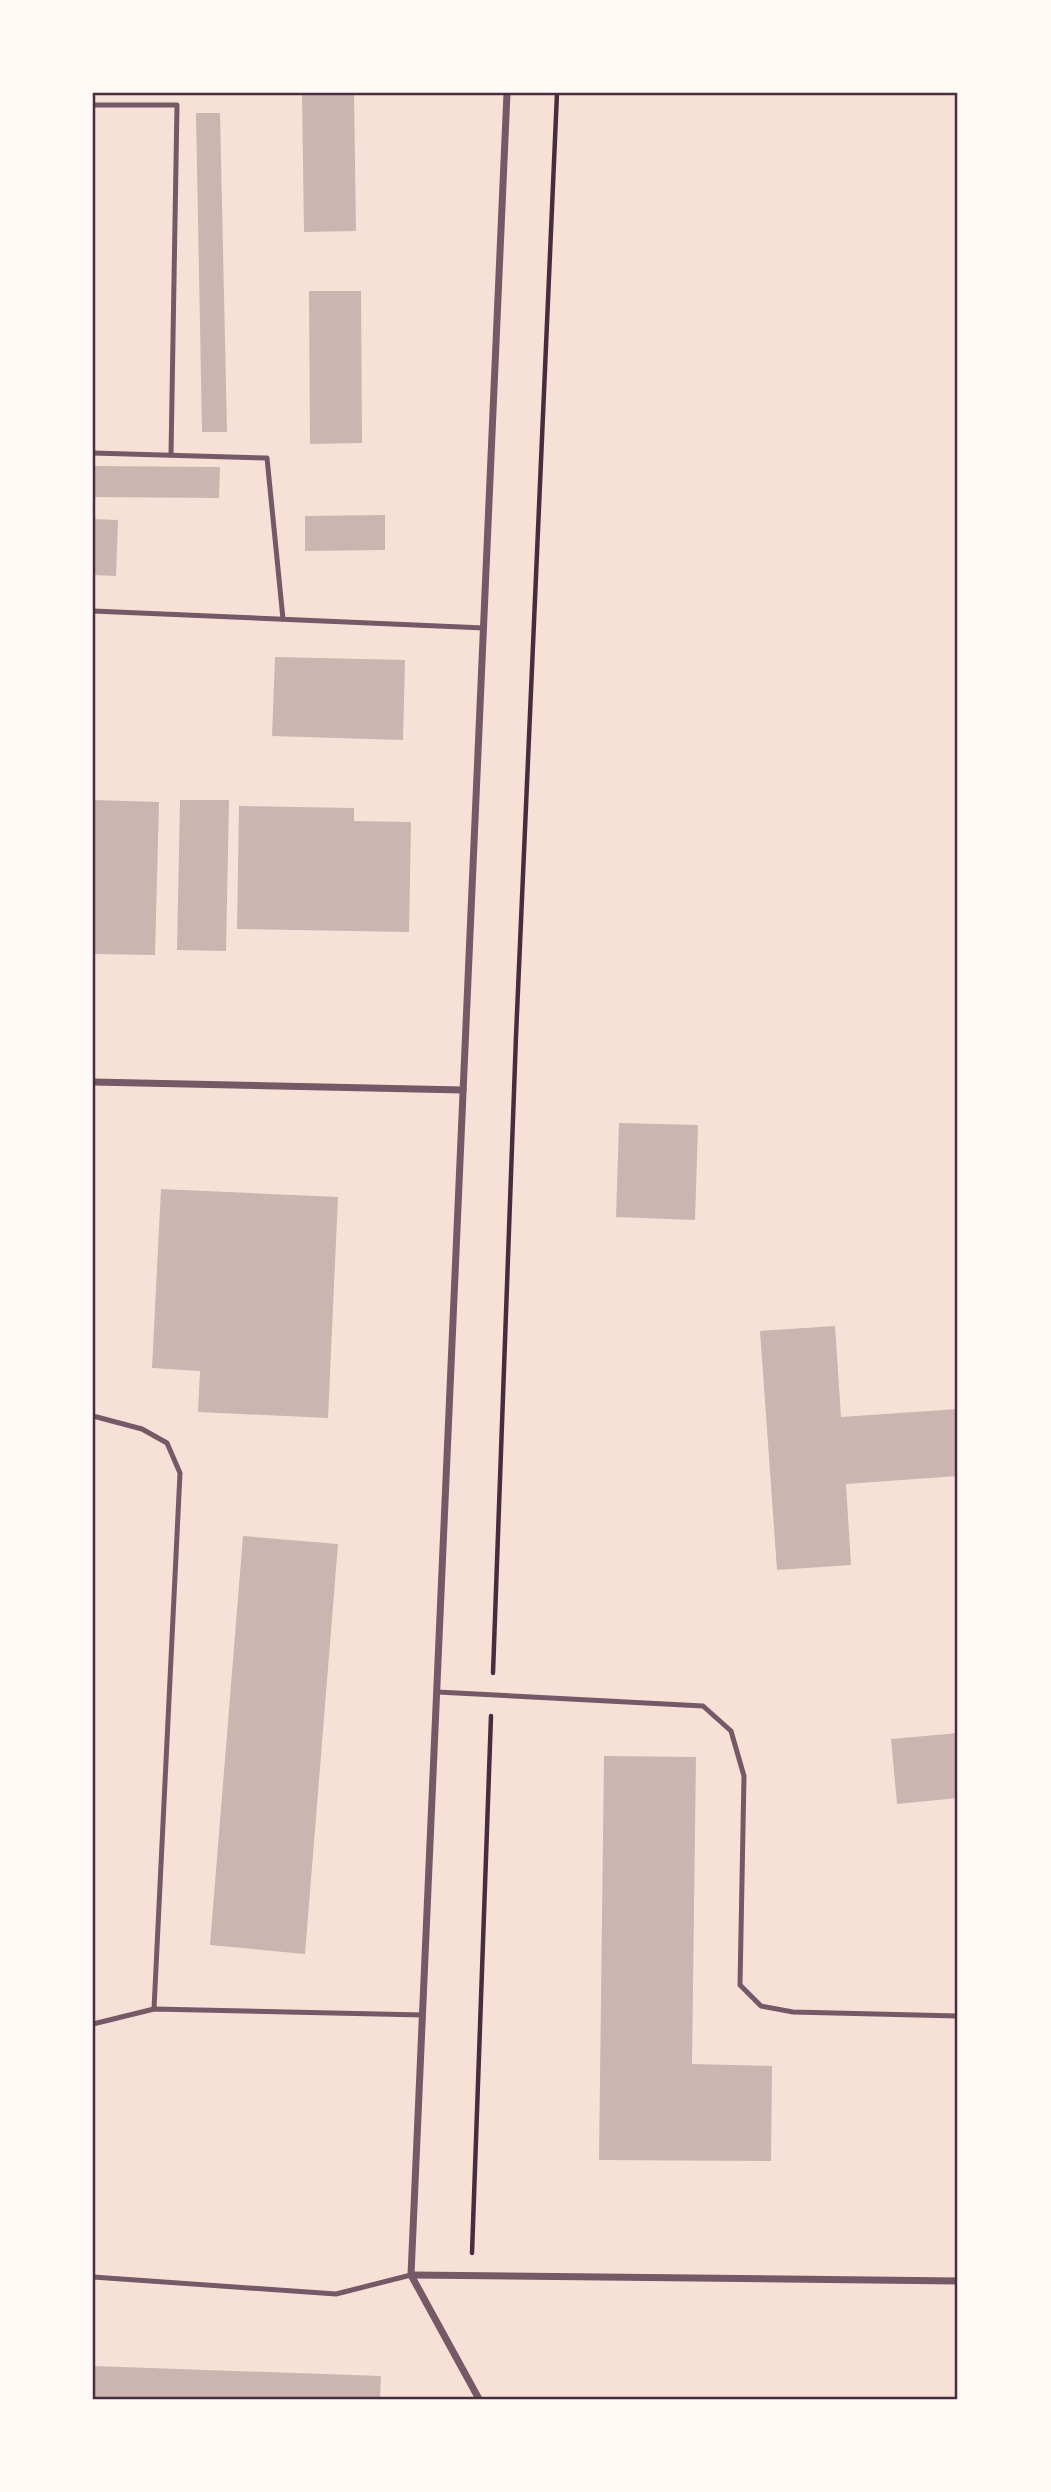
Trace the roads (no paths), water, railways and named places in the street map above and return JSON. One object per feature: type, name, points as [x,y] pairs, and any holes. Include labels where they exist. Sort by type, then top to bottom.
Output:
[{"type":"street","points":[[479,2399],[411,2275],[507,93]]},
{"type":"street","points":[[93,1082],[463,1090]]},
{"type":"street","points":[[411,2275],[958,2281]]},
{"type":"lane","points":[[93,105],[177,105],[171,455]]},
{"type":"lane","points":[[93,453],[267,458],[283,619]]},
{"type":"lane","points":[[93,611],[484,628]]},
{"type":"lane","points":[[93,1416],[142,1429],[167,1443],[180,1473],[154,2010]]},
{"type":"lane","points":[[437,1692],[703,1706],[731,1731],[744,1776],[740,1985],[761,2006],[793,2012],[958,2016]]},
{"type":"lane","points":[[93,2024],[154,2010],[423,2015]]},
{"type":"lane","points":[[93,2277],[336,2294],[411,2275]]}]
